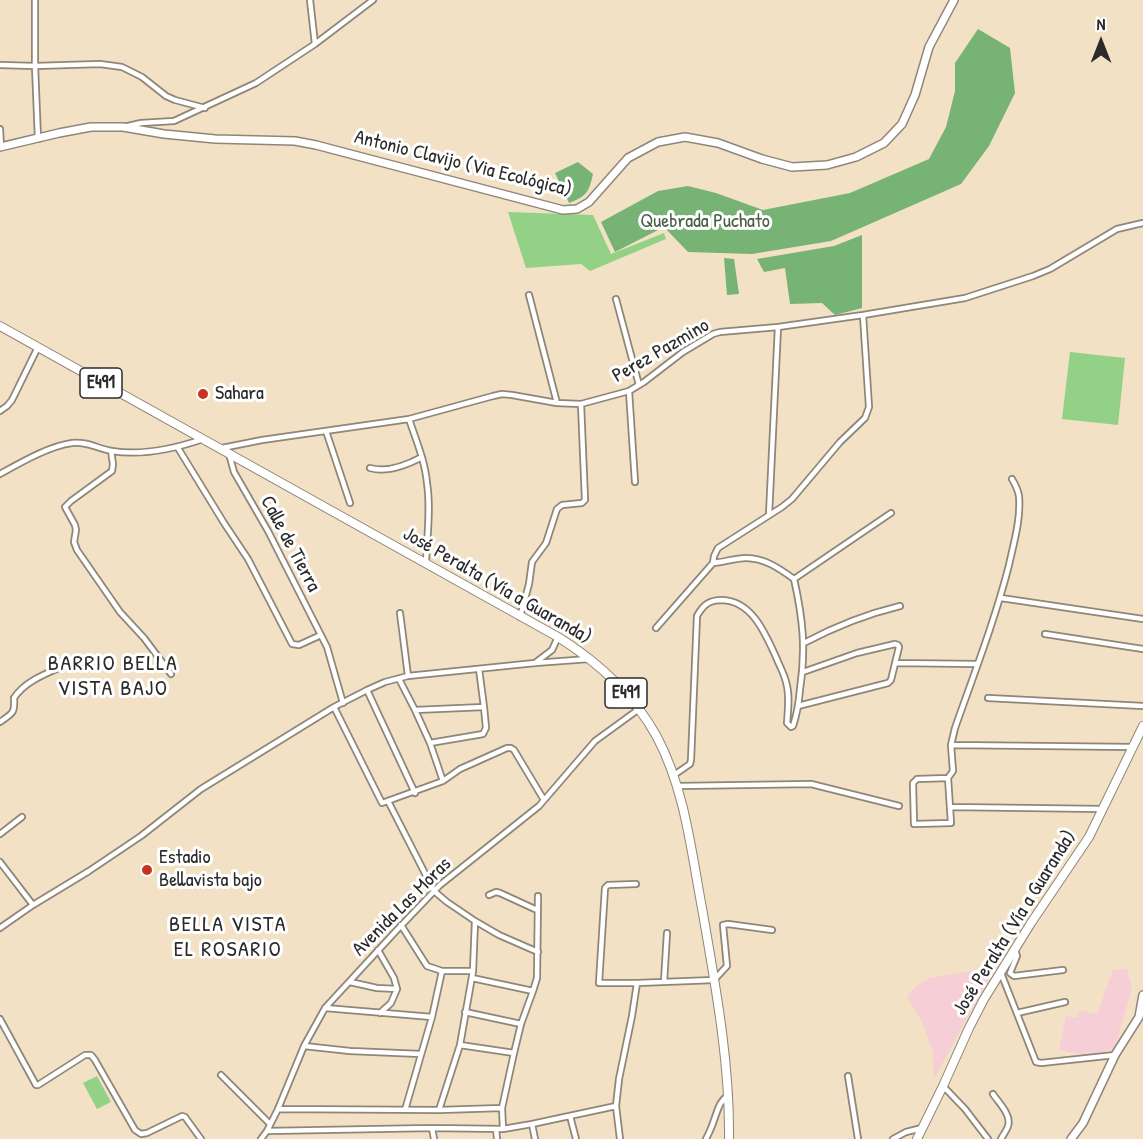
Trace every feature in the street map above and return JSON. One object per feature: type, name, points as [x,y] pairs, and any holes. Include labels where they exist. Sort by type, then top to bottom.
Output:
[{"type":"highway","name":"José Peralta (Vía a Guaranda)","points":[[0,326],[558,637],[592,659],[612,678],[639,710],[656,735],[678,786],[687,824],[714,980],[729,1095],[729,1139]]},
{"type":"highway","name":"José Peralta (Vía a Guaranda)","points":[[917,1139],[984,999],[1031,923],[1089,837],[1143,726]]},
{"type":"main road","name":"Antonio Clavijo (Via Ecológica)","points":[[123,127],[215,139],[295,141],[563,210],[577,209],[589,202],[628,158],[658,141],[685,137],[718,143],[792,167],[827,165],[856,157],[884,143],[902,124],[915,95],[929,47],[954,0]]},
{"type":"main road","points":[[0,147],[91,127],[123,127]]},
{"type":"main road","points":[[1071,1139],[1083,1123],[1115,1055],[1139,1017],[1143,995]]},
{"type":"street","points":[[35,0],[38,139]]},
{"type":"street","points":[[309,0],[315,44]]},
{"type":"street","points":[[123,127],[141,123],[170,122],[256,83],[315,44],[373,0]]},
{"type":"street","points":[[0,65],[100,64],[122,68],[142,77],[166,96],[205,108]]},
{"type":"street","points":[[0,129],[0,147]]},
{"type":"street","name":"Perez Pazmino","points":[[219,448],[409,419],[502,394],[557,403],[581,404],[629,391],[683,352],[713,334],[863,315],[965,298],[1050,269],[1117,229],[1143,223]]},
{"type":"street","points":[[529,295],[557,403]]},
{"type":"street","points":[[616,299],[639,385]]},
{"type":"street","points":[[656,628],[713,563],[718,548],[792,499],[840,442],[865,418],[869,407],[863,315]]},
{"type":"street","points":[[769,515],[778,327]]},
{"type":"street","points":[[0,411],[12,400],[38,347]]},
{"type":"street","points":[[629,391],[635,482]]},
{"type":"street","points":[[520,617],[532,562],[546,543],[557,509],[562,505],[585,500],[581,404]]},
{"type":"street","points":[[409,419],[422,457],[427,482],[429,502],[426,564]]},
{"type":"street","points":[[326,431],[350,503]]},
{"type":"street","points":[[0,474],[58,446],[81,442],[111,451],[152,452],[178,448],[203,439]]},
{"type":"street","points":[[178,448],[248,559],[292,644],[299,645],[321,635]]},
{"type":"street","points":[[111,451],[114,465],[112,471],[65,507],[75,525],[75,546],[120,612],[144,638],[171,674]]},
{"type":"street","name":"Calle de Tierra","points":[[229,454],[234,472],[268,531],[327,647],[343,703]]},
{"type":"street","points":[[370,468],[386,470],[412,463],[422,457]]},
{"type":"street","points":[[948,778],[915,780],[914,824],[951,823],[948,778],[953,771],[951,746],[955,728],[1000,598],[1017,533],[1019,513],[1017,489],[1012,478]]},
{"type":"street","points":[[794,579],[891,513]]},
{"type":"street","points":[[674,775],[692,760],[697,616],[707,603],[727,600],[738,604],[756,619],[764,630],[787,684],[787,723],[791,727],[795,722],[798,706],[804,643],[794,579],[777,566],[756,559],[745,558],[713,563]]},
{"type":"street","points":[[1000,598],[1143,619]]},
{"type":"street","points":[[804,643],[830,630],[900,606]]},
{"type":"street","points":[[400,613],[408,676]]},
{"type":"street","points":[[1045,634],[1143,649]]},
{"type":"street","points":[[535,663],[552,650],[558,637]]},
{"type":"street","points":[[798,706],[885,685],[891,680],[899,647],[895,644],[857,653],[803,672]]},
{"type":"street","points":[[0,928],[141,836],[201,789],[334,707],[367,690],[408,676],[592,659]]},
{"type":"street","points":[[0,722],[14,712],[14,698],[18,692],[35,680],[73,662]]},
{"type":"street","points":[[895,663],[977,664]]},
{"type":"street","points":[[430,743],[483,734],[486,728],[479,669]]},
{"type":"street","points":[[399,679],[430,743],[443,781]]},
{"type":"street","points":[[367,690],[415,793]]},
{"type":"street","points":[[988,698],[1143,706]]},
{"type":"street","points":[[334,707],[382,804],[443,781],[460,769],[507,748],[514,750],[544,800]]},
{"type":"street","points":[[415,710],[484,707]]},
{"type":"street","name":"Avenida Las Moras","points":[[261,1139],[278,1109],[304,1046],[325,1008],[434,891],[544,800],[595,741],[639,710]]},
{"type":"street","points":[[951,746],[1133,747]]},
{"type":"street","points":[[678,786],[811,784],[899,806]]},
{"type":"street","points":[[388,801],[434,891],[447,902],[499,935],[538,952]]},
{"type":"street","points":[[951,807],[1103,809]]},
{"type":"street","points":[[0,834],[22,817]]},
{"type":"street","points":[[0,862],[33,905]]},
{"type":"street","points":[[636,884],[608,885],[605,888],[599,983],[714,980],[726,966],[723,925],[772,930]]},
{"type":"street","points":[[489,895],[500,893],[537,910]]},
{"type":"street","points":[[503,1129],[502,1108],[514,1053],[521,1024],[537,978],[538,896]]},
{"type":"street","points":[[439,1110],[460,1045],[473,971],[476,921]]},
{"type":"street","points":[[401,925],[427,966],[442,971],[473,971]]},
{"type":"street","points":[[664,982],[667,933]]},
{"type":"street","points":[[1015,950],[1017,956],[1010,973],[1014,976],[1062,970]]},
{"type":"street","points":[[378,951],[394,978],[397,989],[391,1003],[380,1013]]},
{"type":"street","points":[[405,1110],[432,1017],[442,971]]},
{"type":"street","points":[[1001,974],[1036,1062],[1115,1055]]},
{"type":"street","points":[[472,978],[533,991]]},
{"type":"street","points":[[350,982],[377,988],[397,989]]},
{"type":"street","points":[[620,1139],[616,1106],[622,1059],[638,983]]},
{"type":"street","points":[[1017,1013],[1065,1002]]},
{"type":"street","points":[[325,1008],[432,1017]]},
{"type":"street","points":[[465,1012],[521,1024]]},
{"type":"street","points":[[0,1019],[36,1085],[85,1056],[91,1055],[135,1130],[141,1134],[147,1133],[182,1116],[201,1139]]},
{"type":"street","points":[[460,1045],[514,1053]]},
{"type":"street","points":[[304,1046],[350,1051],[421,1053]]},
{"type":"street","points":[[221,1075],[270,1124]]},
{"type":"street","points":[[848,1076],[858,1139]]},
{"type":"street","points":[[943,1086],[965,1109],[988,1139]]},
{"type":"street","points":[[993,1094],[1009,1121],[1001,1139]]},
{"type":"street","points":[[706,1139],[718,1107],[723,1098],[729,1095]]},
{"type":"street","points":[[267,1131],[503,1129],[532,1125],[616,1106]]},
{"type":"street","points":[[278,1109],[502,1108]]},
{"type":"street","points":[[570,1116],[576,1139]]},
{"type":"street","points":[[532,1125],[535,1139]]},
{"type":"street","points":[[432,1128],[434,1139]]},
{"type":"street","points":[[893,1139],[906,1132],[922,1128]]},
{"type":"street","points":[[496,1129],[497,1139]]},
{"type":"shaded area","points":[[995,967],[934,1079],[933,1052],[923,1024],[907,997],[915,987],[930,978]]},
{"type":"shaded area","points":[[1127,969],[1132,988],[1115,1048],[1088,1056],[1059,1050],[1066,1016],[1077,1018],[1079,1010],[1097,1014],[1113,970]]},
{"type":"green space","name":"Quebrada Puchato","points":[[978,29],[1010,48],[1015,93],[989,146],[961,184],[831,241],[752,254],[688,252],[664,227],[615,252],[601,222],[658,191],[688,186],[716,193],[763,210],[850,193],[929,159],[946,127],[955,91],[955,63]]},
{"type":"green space","points":[[578,162],[593,174],[586,193],[569,203],[555,173]]},
{"type":"green space","points":[[508,212],[593,215],[611,254],[664,233],[666,239],[590,271],[581,264],[526,268]]},
{"type":"green space","points":[[862,235],[862,308],[835,315],[822,303],[790,304],[785,268],[764,272],[757,259],[834,246]]},
{"type":"green space","points":[[724,258],[734,259],[739,294],[727,295]]},
{"type":"green space","points":[[1070,352],[1125,358],[1118,425],[1062,419]]},
{"type":"green space","points":[[97,1076],[111,1102],[97,1109],[83,1083]]},
{"type":"place","name":"Sahara","points":[[203,394]]},
{"type":"place","name":"Estadio Bellavista bajo","points":[[147,870]]},
{"type":"district","name":"BARRIO BELLA VISTA BAJO","points":[[113,676]]},
{"type":"district","name":"BELLA VISTA EL ROSARIO","points":[[228,938]]}]
